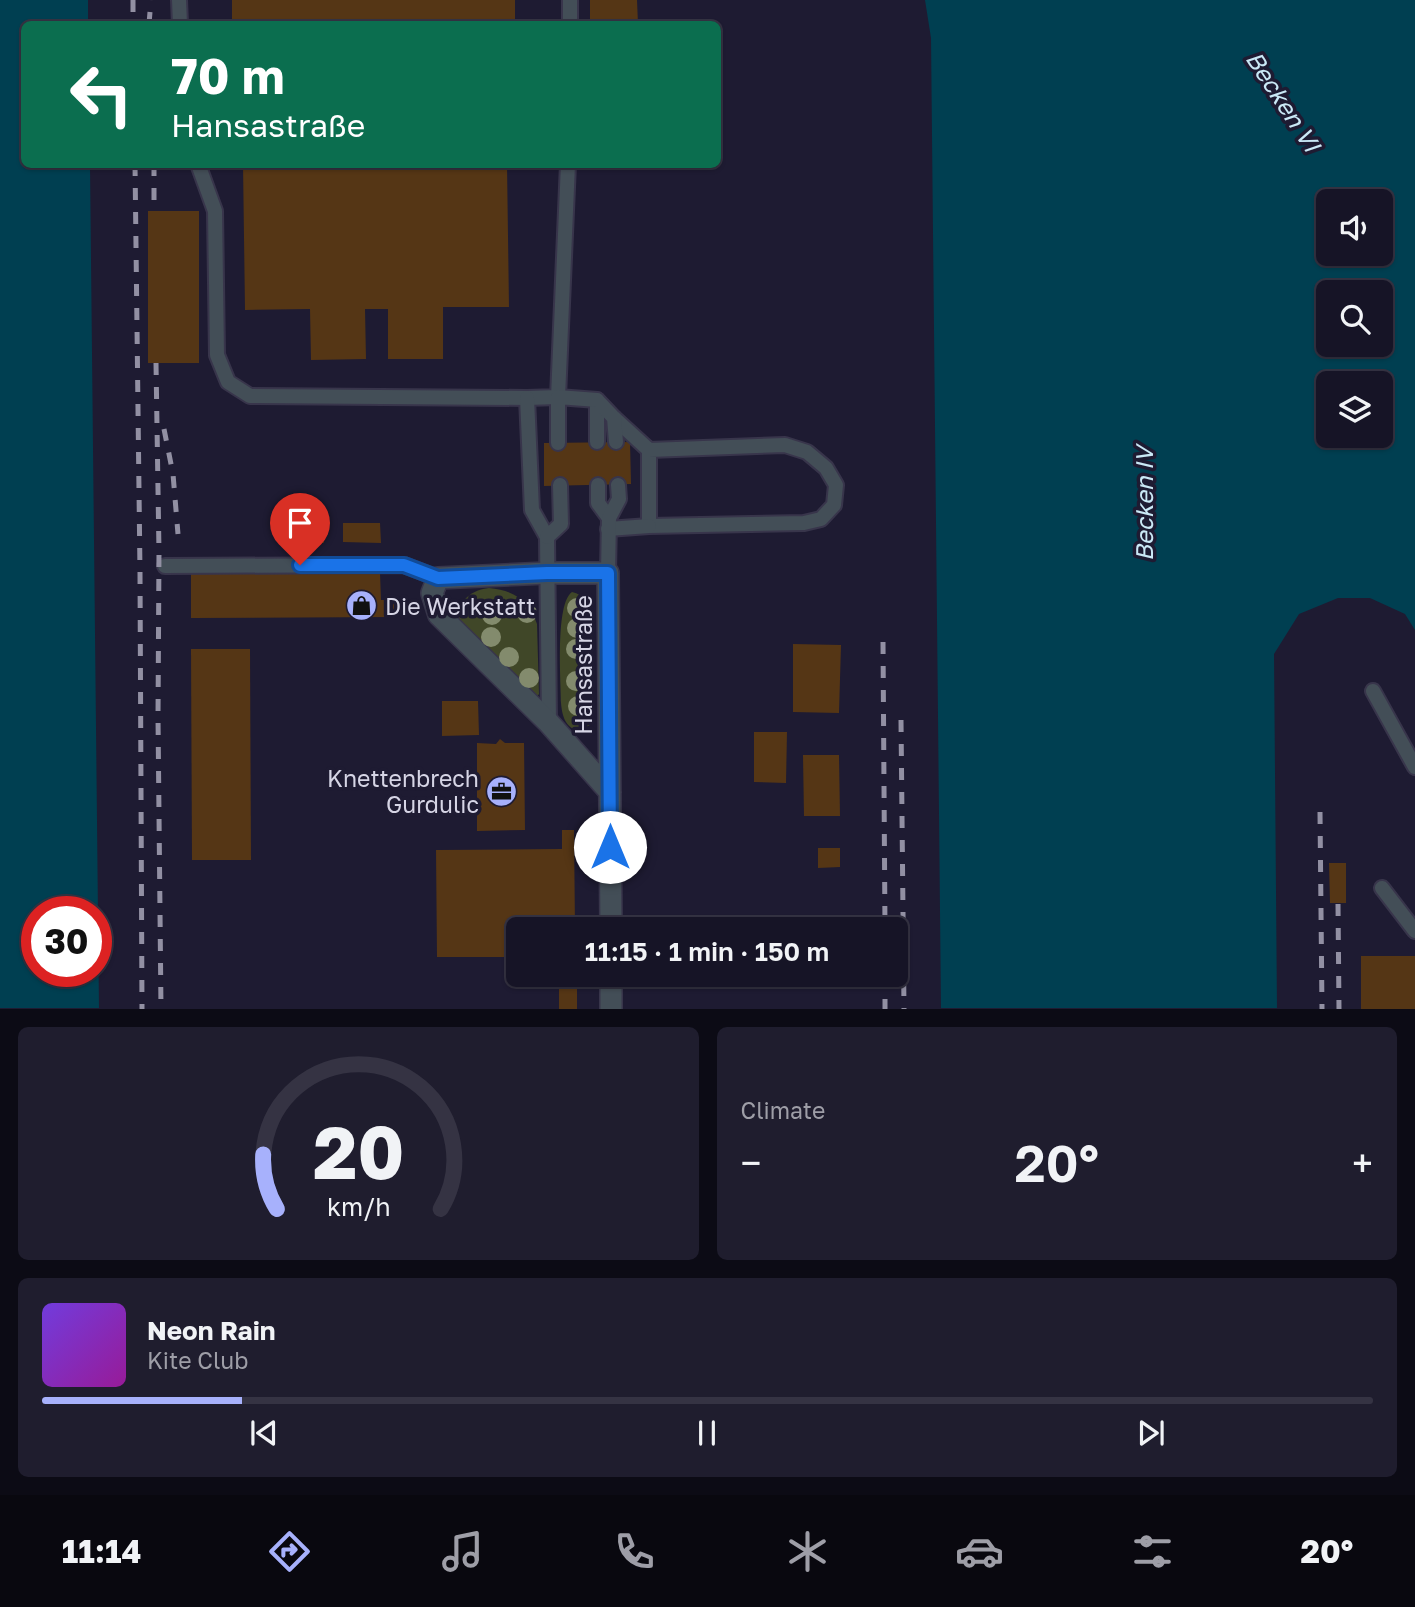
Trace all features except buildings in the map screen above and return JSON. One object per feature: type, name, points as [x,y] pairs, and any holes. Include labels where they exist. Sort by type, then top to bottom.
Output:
[{"type":"street","name":"Hansastraße","points":[[610,792],[549,723],[439,615],[432,593],[438,578],[608,573],[610,792],[611,917]]},
{"type":"street","points":[[611,987],[611,1009]]},
{"type":"lane","points":[[179,0],[180,21]]},
{"type":"lane","points":[[570,0],[570,21]]},
{"type":"lane","points":[[199,168],[215,211],[217,355],[228,382],[250,396],[558,397],[597,400],[649,450],[785,445],[807,452],[827,468],[836,485],[834,505],[821,519],[804,523],[649,526],[609,523]]},
{"type":"lane","points":[[558,443],[568,168]]},
{"type":"lane","points":[[527,398],[532,510],[547,537],[549,723]]},
{"type":"lane","points":[[597,400],[597,442]]},
{"type":"lane","points":[[614,418],[616,442]]},
{"type":"lane","points":[[649,450],[649,526]]},
{"type":"lane","points":[[547,537],[561,524],[560,485]]},
{"type":"lane","points":[[598,485],[598,503],[609,523]]},
{"type":"lane","points":[[608,573],[609,523],[619,499],[618,485]]},
{"type":"lane","points":[[165,566],[404,565],[438,578]]},
{"type":"lane","points":[[1373,691],[1415,768]]},
{"type":"lane","points":[[1382,888],[1415,931]]},
{"type":"green space","points":[[489,588],[513,594],[525,603],[534,616],[537,624],[537,697],[460,623],[460,609],[466,599],[482,589]]},
{"type":"green space","points":[[572,592],[586,601],[592,617],[593,717],[590,725],[579,731],[567,724],[561,703],[561,626],[563,611]]},
{"type":"water","points":[[0,0],[88,0],[88,21],[21,21],[21,168],[90,168],[98,896],[21,896],[21,987],[99,987],[99,1008],[0,1008]]},
{"type":"water","points":[[925,0],[1415,0],[1415,630],[1405,614],[1370,598],[1338,598],[1299,614],[1274,654],[1277,1008],[941,1008],[931,38]]},
{"type":"railway","points":[[133,0],[133,21]]},
{"type":"railway","points":[[149,21],[151,0]]},
{"type":"railway","points":[[135,168],[142,1009]]},
{"type":"railway","points":[[154,168],[154,211]]},
{"type":"railway","points":[[156,363],[161,1009]]},
{"type":"railway","points":[[164,429],[173,474],[178,534]]},
{"type":"railway","points":[[883,642],[885,917]]},
{"type":"railway","points":[[901,720],[904,1009]]},
{"type":"railway","points":[[1320,812],[1322,1009]]},
{"type":"railway","points":[[1338,904],[1339,1009]]},
{"type":"railway","points":[[885,987],[885,1009]]},
{"type":"place","name":"Die Werkstatt","points":[[362,606]]},
{"type":"place","name":"Knettenbrech Gurdulic","points":[[502,791]]},
{"type":"route","points":[[300,565],[404,565],[438,578],[608,573],[610,847]]},
{"type":"water label","name":"Becken VI","points":[[1284,101]]},
{"type":"water label","name":"Becken IV","points":[[1143,504]]}]
